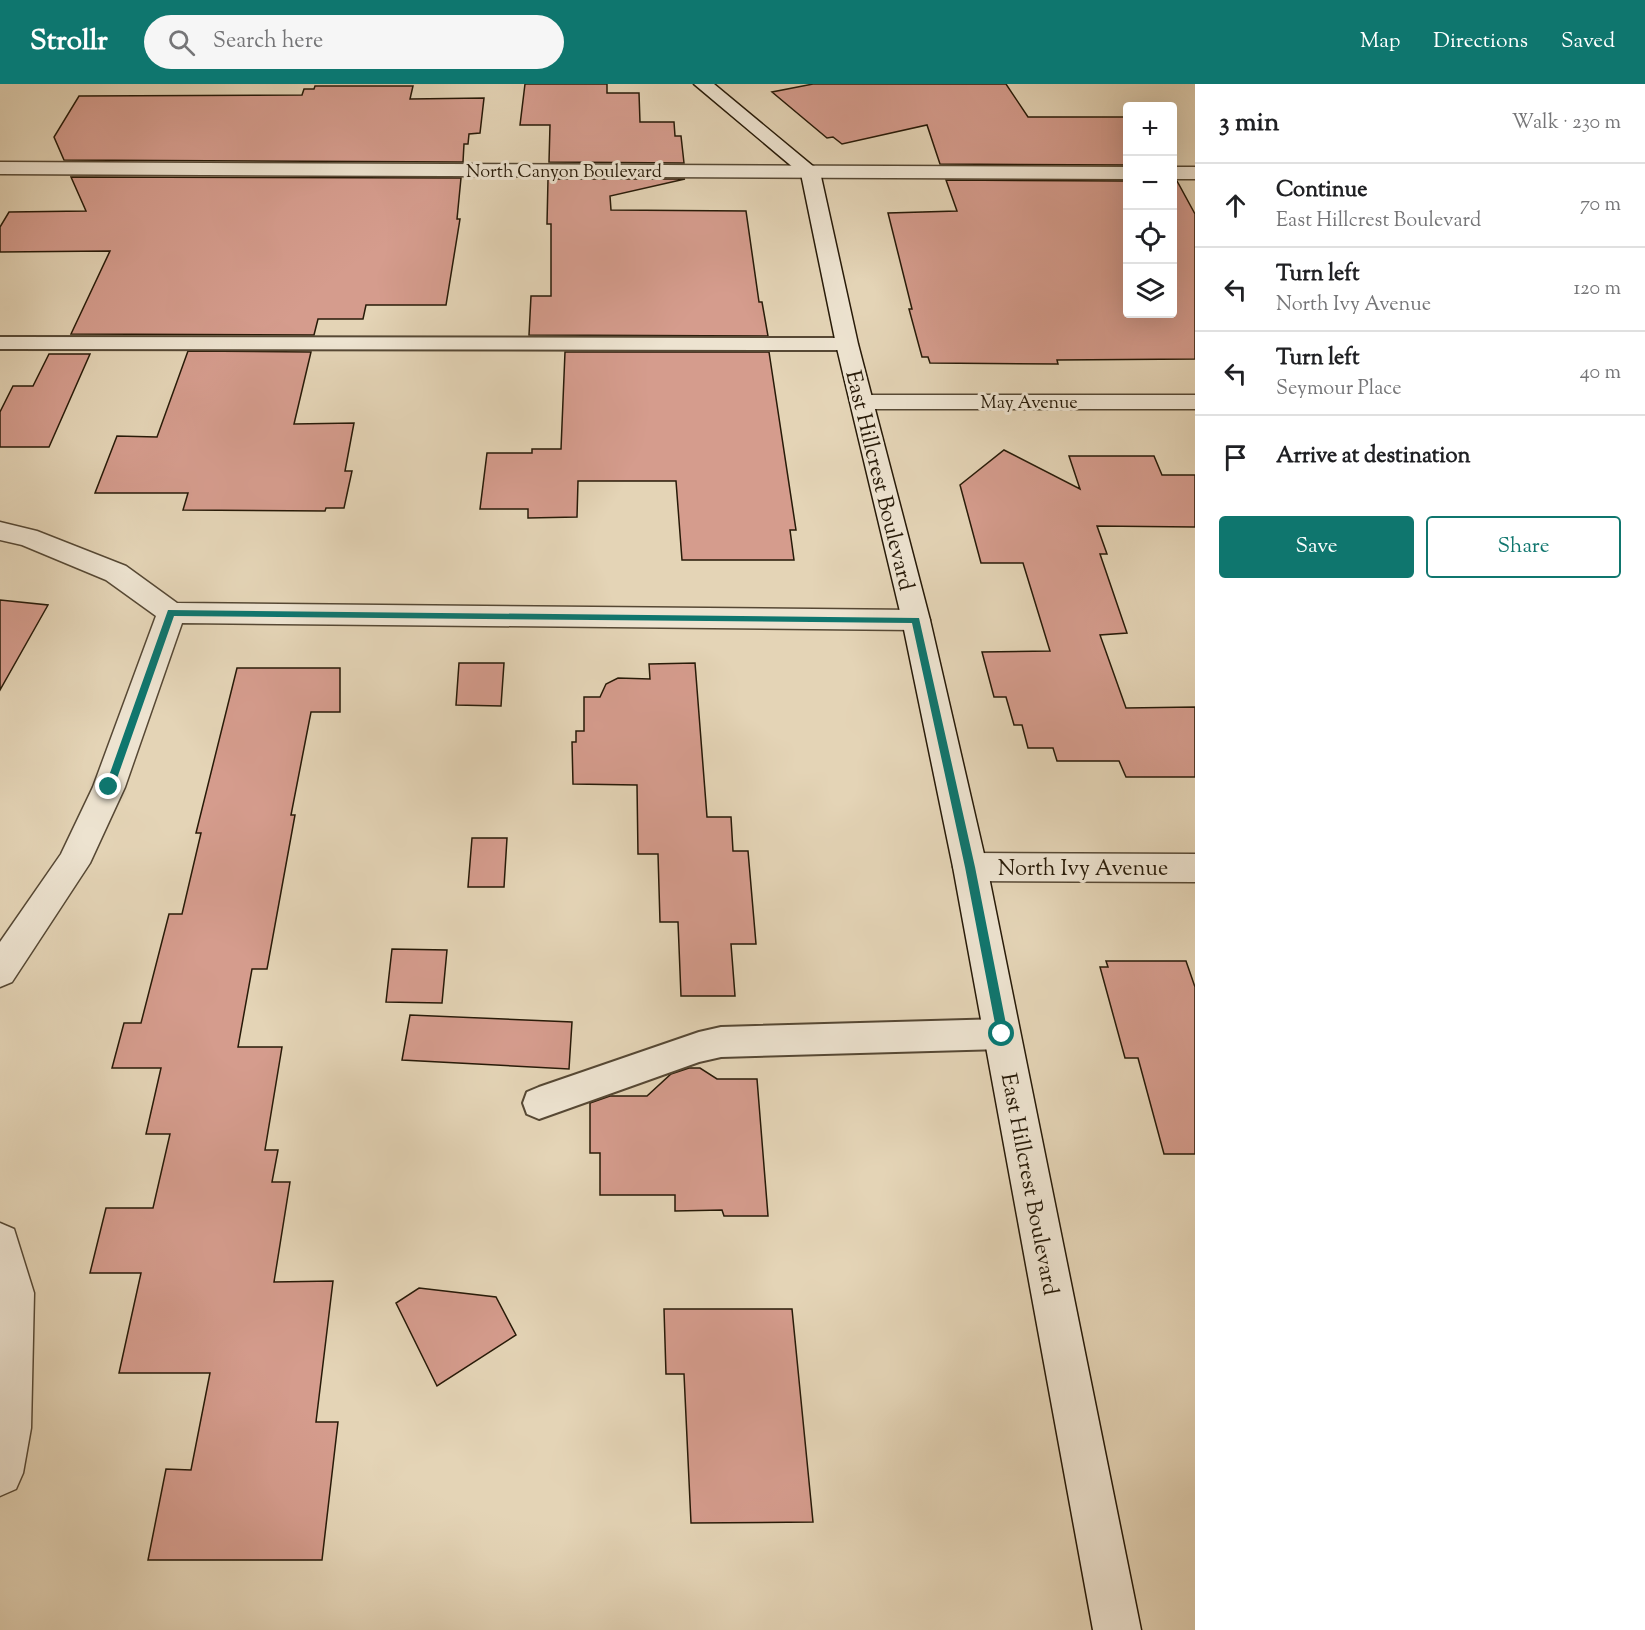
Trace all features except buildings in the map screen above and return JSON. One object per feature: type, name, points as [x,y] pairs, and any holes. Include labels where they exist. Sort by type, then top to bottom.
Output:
[{"type":"street","points":[[703,84],[810,172]]},
{"type":"street","name":"North Canyon Boulevard","points":[[0,168],[1123,173]]},
{"type":"street","name":"East Hillcrest Boulevard","points":[[810,172],[847,344],[916,620],[970,867],[1117,1630]]},
{"type":"street","points":[[1177,173],[1195,173]]},
{"type":"street","name":"May Avenue","points":[[863,402],[1195,402]]},
{"type":"street","points":[[0,531],[28,537],[116,573],[171,613],[916,620]]},
{"type":"street","points":[[0,971],[73,863],[84,841],[109,787],[171,613]]},
{"type":"street","name":"North Ivy Avenue","points":[[970,867],[1195,868]]},
{"type":"street","points":[[0,1244],[13,1293],[9,1428],[0,1473]]},
{"type":"lane","points":[[0,343],[847,344]]},
{"type":"lane","points":[[539,1103],[699,1047],[721,1042],[1002,1034]]},
{"type":"route","points":[[109,787],[171,613],[916,620],[970,867],[1002,1034]]}]
